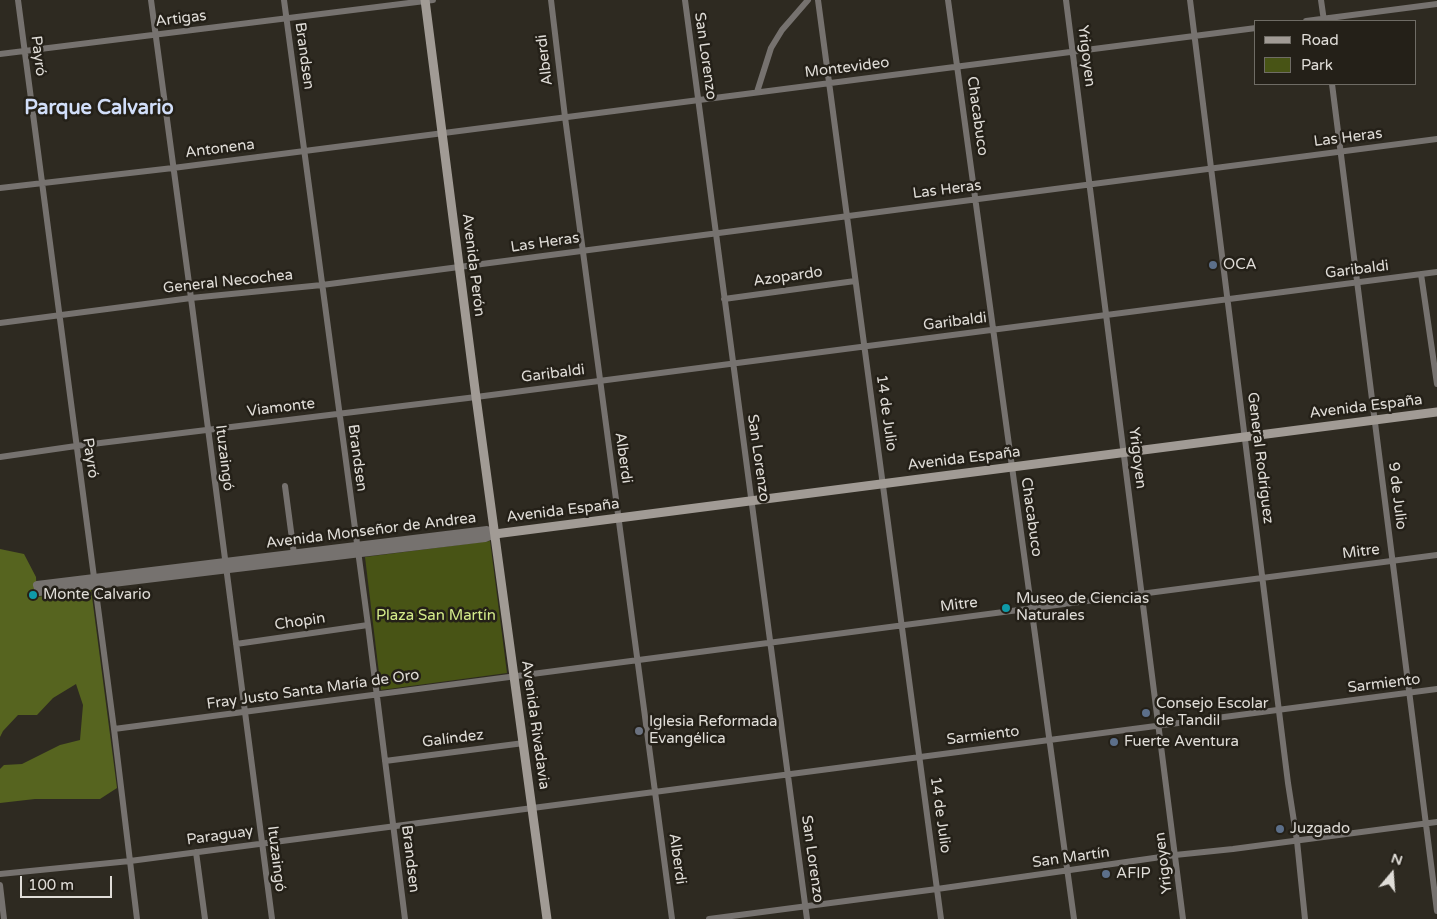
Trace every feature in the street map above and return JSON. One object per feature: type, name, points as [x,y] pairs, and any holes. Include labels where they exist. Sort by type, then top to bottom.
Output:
[{"type":"main road","name":"Avenida Perón","points":[[428,0],[442,133],[495,534]]},
{"type":"main road","name":"Avenida España","points":[[495,534],[1437,412]]},
{"type":"main road","name":"Avenida Rivadavia","points":[[495,534],[547,919]]},
{"type":"street","name":"Payró","points":[[18,0],[114,729],[137,919]]},
{"type":"street","name":"Ituzaingó","points":[[151,0],[272,919]]},
{"type":"street","name":"Brandsen","points":[[284,0],[368,625],[405,919]]},
{"type":"street","name":"Artigas","points":[[0,54],[428,0]]},
{"type":"street","name":"Alberdi","points":[[551,0],[582,250],[672,919]]},
{"type":"street","name":"San Lorenzo","points":[[685,0],[807,919]]},
{"type":"street","points":[[757,92],[772,48],[782,30],[808,0]]},
{"type":"street","name":"14 de Julio","points":[[818,0],[941,919]]},
{"type":"street","name":"Chacabuco","points":[[948,0],[1074,919]]},
{"type":"street","name":"Yrigoyen","points":[[1066,0],[1183,919]]},
{"type":"street","name":"General Rodríguez","points":[[1190,0],[1262,578],[1297,841],[1305,919]]},
{"type":"street","points":[[1321,0],[1324,20],[1437,4]]},
{"type":"street","name":"Montevideo","points":[[442,133],[1254,28]]},
{"type":"street","name":"9 de Julio","points":[[1332,85],[1437,911]]},
{"type":"street","name":"Antonena","points":[[0,188],[173,168],[442,133]]},
{"type":"street","name":"Las Heras","points":[[460,267],[1437,139]]},
{"type":"street","name":"General Necochea","points":[[0,323],[191,298],[322,285],[460,267]]},
{"type":"street","name":"Garibaldi","points":[[476,397],[1437,272]]},
{"type":"street","points":[[1421,274],[1437,384]]},
{"type":"street","name":"Azopardo","points":[[724,299],[855,280]]},
{"type":"street","name":"Viamonte","points":[[0,457],[476,397]]},
{"type":"street","points":[[285,486],[294,554]]},
{"type":"street","name":"Avenida Monseñor de Andrea","points":[[94,582],[38,585],[39,592],[94,582],[358,550],[487,530],[495,534]]},
{"type":"street","name":"Avenida Monseñor de Andrea","points":[[225,566],[294,554],[358,550]]},
{"type":"street","name":"Mitre","points":[[515,676],[1437,555]]},
{"type":"street","name":"Chopin","points":[[236,644],[368,625]]},
{"type":"street","name":"Fray Justo Santa María de Oro","points":[[114,729],[515,676]]},
{"type":"street","name":"Sarmiento","points":[[532,808],[1437,690]]},
{"type":"street","name":"Galíndez","points":[[385,760],[524,743]]},
{"type":"street","name":"Paraguay","points":[[0,874],[130,861],[532,808]]},
{"type":"street","name":"San Martín","points":[[709,919],[1175,855],[1437,822]]},
{"type":"street","points":[[196,852],[205,919]]},
{"type":"street","points":[[0,885],[4,919]]},
{"type":"green space","name":"Plaza San Martín","points":[[490,541],[507,673],[381,690],[365,557]]},
{"type":"green space","points":[[0,549],[24,554],[36,577],[37,597],[91,589],[117,788],[100,799],[35,799],[0,803],[0,769],[4,765],[22,764],[60,745],[80,740],[83,705],[76,684],[53,698],[37,715],[18,715],[0,737]]},
{"type":"place","name":"OCA","points":[[1213,265]]},
{"type":"place","name":"Monte Calvario","points":[[33,595]]},
{"type":"place","name":"Museo de Ciencias Naturales","points":[[1006,608]]},
{"type":"place","name":"Consejo Escolar de Tandil","points":[[1146,713]]},
{"type":"place","name":"Iglesia Reformada Evangélica","points":[[639,731]]},
{"type":"place","name":"Fuerte Aventura","points":[[1114,742]]},
{"type":"place","name":"Juzgado","points":[[1280,829]]},
{"type":"place","name":"AFIP","points":[[1106,874]]},
{"type":"district","name":"Parque Calvario","points":[[99,109]]}]
